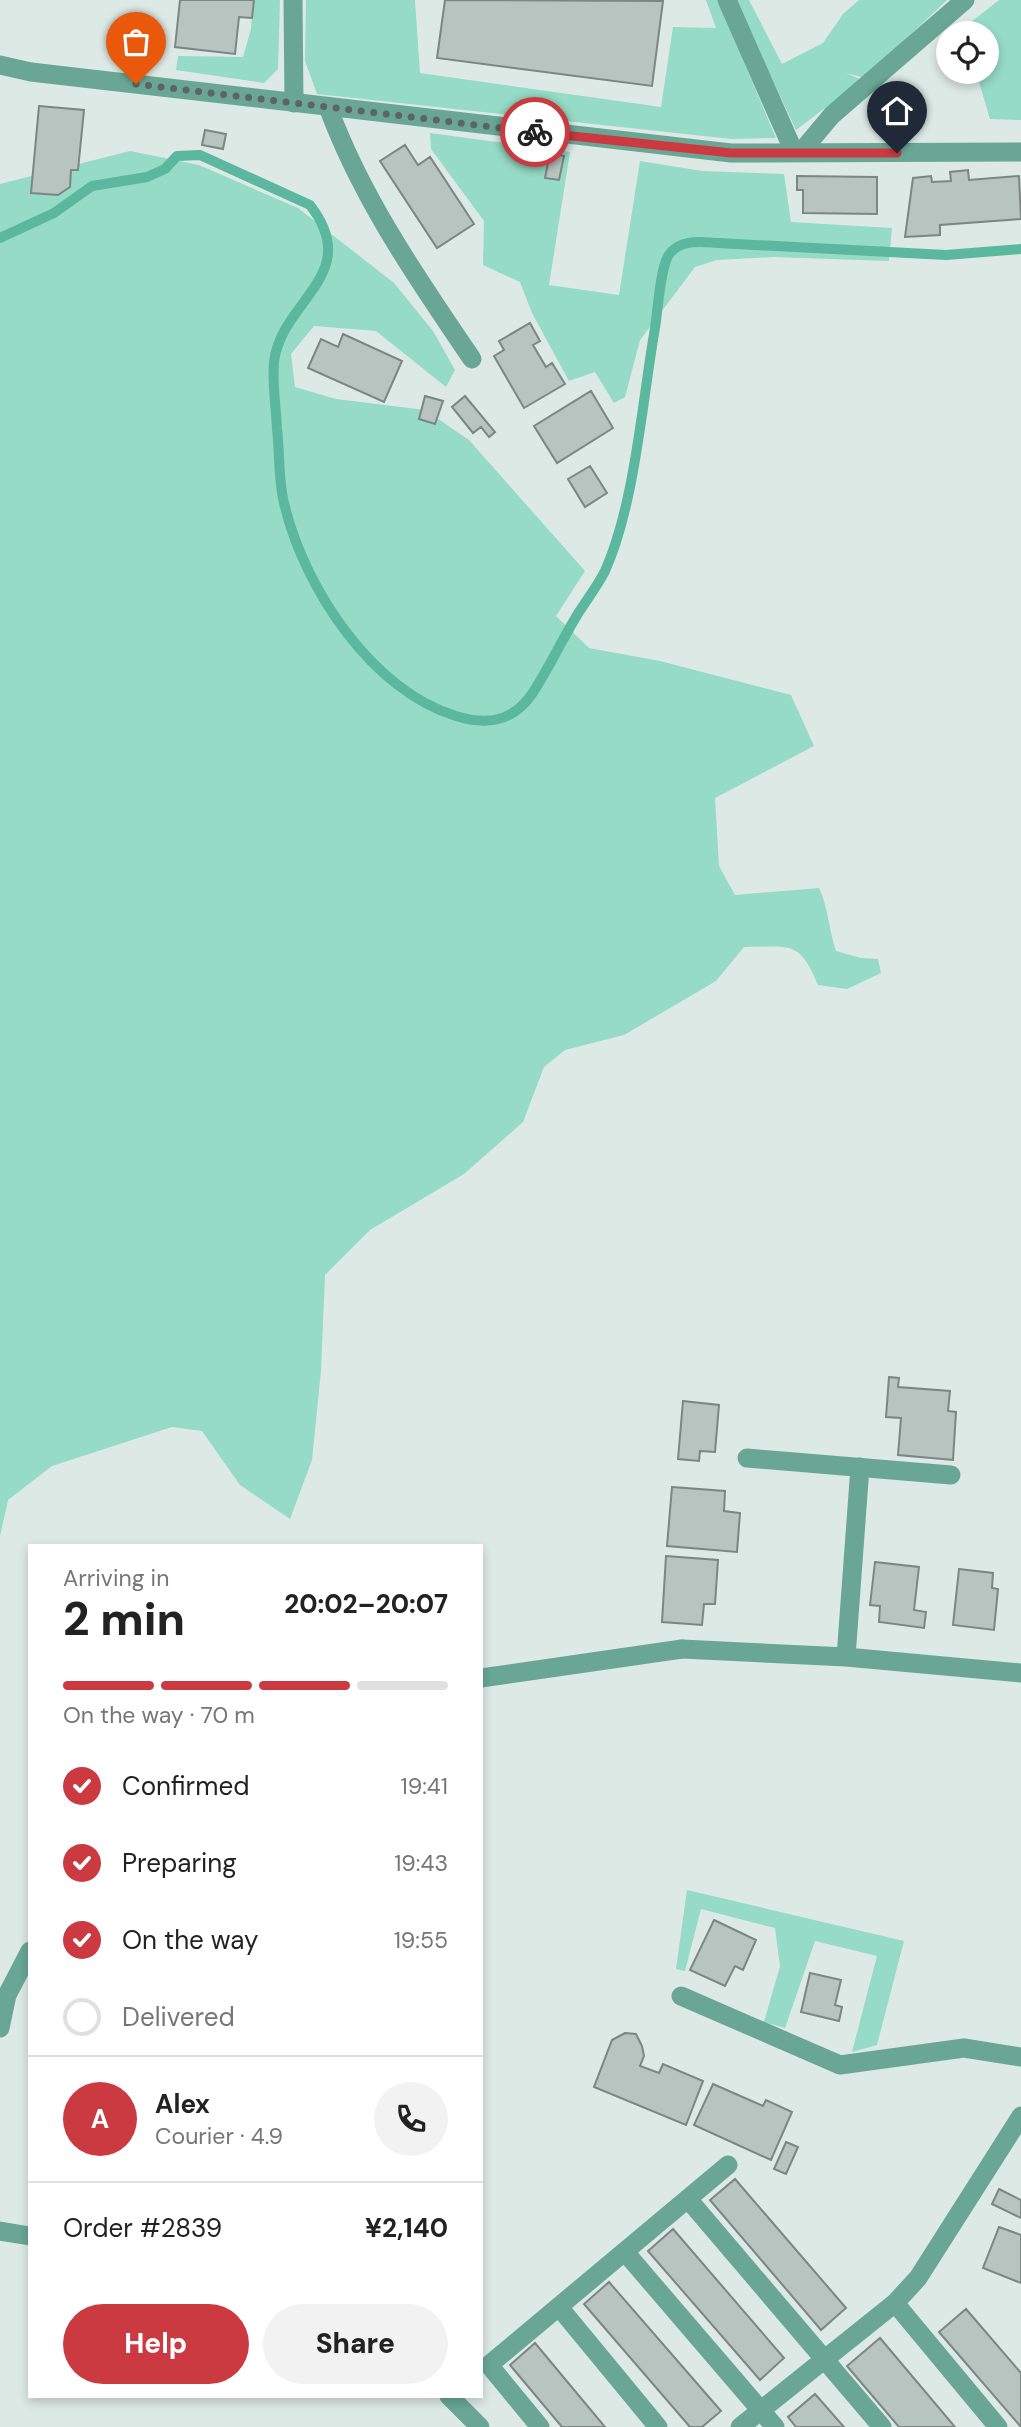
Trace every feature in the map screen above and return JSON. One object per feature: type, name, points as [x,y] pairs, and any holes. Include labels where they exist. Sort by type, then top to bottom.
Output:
[{"type":"street","points":[[293,0],[294,103]]},
{"type":"street","points":[[727,0],[797,152]]},
{"type":"street","points":[[797,152],[832,116],[965,0]]},
{"type":"street","points":[[0,65],[294,103],[731,153],[1021,152]]},
{"type":"street","points":[[328,107],[346,157],[391,239],[472,359]]},
{"type":"street","points":[[747,1458],[951,1475]]},
{"type":"street","points":[[846,1657],[860,1467]]},
{"type":"street","points":[[483,1678],[682,1649],[846,1657],[1021,1673]]},
{"type":"street","points":[[0,2028],[7,1995],[28,1955]]},
{"type":"street","points":[[681,1996],[840,2065],[964,2048],[1021,2057]]},
{"type":"street","points":[[740,2427],[895,2303],[918,2278],[1021,2116]]},
{"type":"street","points":[[540,2427],[489,2365],[728,2165]]},
{"type":"street","points":[[688,2199],[882,2427]]},
{"type":"street","points":[[0,2231],[28,2236]]},
{"type":"street","points":[[625,2252],[775,2427]]},
{"type":"street","points":[[895,2303],[998,2427]]},
{"type":"street","points":[[559,2306],[658,2427]]},
{"type":"street","points":[[451,2398],[480,2427]]},
{"type":"green space","points":[[253,0],[280,0],[278,69],[264,83],[176,70],[178,56],[243,57],[251,29]]},
{"type":"green space","points":[[306,0],[415,0],[420,73],[661,107],[673,27],[716,28],[706,0],[718,0],[776,138],[731,139],[317,94],[305,61]]},
{"type":"green space","points":[[735,0],[749,0],[782,64],[823,43],[843,14],[859,0],[947,0],[865,78],[846,73],[862,80],[796,130]]},
{"type":"green space","points":[[999,0],[1021,0],[1021,120],[990,119],[980,84],[999,84],[999,21],[972,21]]},
{"type":"green space","points":[[430,133],[570,152],[549,285],[619,295],[640,161],[702,171],[784,174],[791,222],[892,228],[889,261],[774,257],[717,260],[695,267],[640,340],[625,397],[614,403],[595,372],[569,381],[532,313],[520,282],[483,265],[484,221],[431,149]]},
{"type":"green space","points":[[130,151],[199,165],[298,208],[394,283],[433,331],[455,370],[446,387],[376,331],[314,326],[291,354],[295,387],[336,399],[425,410],[469,440],[585,571],[556,616],[589,648],[660,661],[791,695],[814,746],[715,798],[719,866],[735,895],[819,888],[836,951],[861,958],[878,959],[881,973],[847,989],[818,985],[805,960],[791,949],[772,946],[744,947],[716,981],[624,1035],[565,1050],[544,1067],[523,1122],[464,1174],[370,1230],[325,1275],[321,1371],[312,1460],[290,1519],[240,1485],[202,1431],[172,1427],[52,1466],[8,1500],[0,1536],[0,184]]},
{"type":"green space","points":[[687,1890],[904,1941],[877,2045],[852,2052],[877,1956],[815,1941],[785,2028],[764,2022],[780,1966],[775,1928],[701,1909],[685,1971],[676,1969]]},
{"type":"building","points":[[180,0],[254,0],[252,18],[239,17],[235,54],[175,47]]},
{"type":"building","points":[[445,0],[663,1],[652,86],[437,58]]},
{"type":"building","points":[[39,106],[84,110],[78,170],[71,170],[70,187],[58,195],[31,193]]},
{"type":"building","points":[[205,130],[226,134],[223,149],[202,145]]},
{"type":"building","points":[[405,145],[418,165],[430,157],[474,224],[437,248],[380,161]]},
{"type":"building","points":[[550,153],[564,156],[559,180],[545,178]]},
{"type":"building","points":[[968,170],[969,180],[1019,176],[1021,219],[940,225],[940,235],[905,237],[913,178],[931,176],[932,182],[951,181],[950,172]]},
{"type":"building","points":[[797,176],[877,177],[877,214],[803,213],[803,190],[797,190]]},
{"type":"building","points":[[530,323],[540,341],[533,345],[546,367],[552,363],[565,384],[524,408],[494,356],[504,350],[499,341]]},
{"type":"building","points":[[343,334],[402,361],[384,402],[308,368],[321,339],[338,347]]},
{"type":"building","points":[[591,391],[613,428],[557,463],[534,426]]},
{"type":"building","points":[[425,396],[443,401],[435,424],[419,419]]},
{"type":"building","points":[[465,396],[495,432],[489,437],[481,427],[473,433],[452,407]]},
{"type":"building","points":[[590,466],[607,493],[585,507],[568,479]]},
{"type":"building","points":[[889,1377],[899,1378],[898,1387],[950,1391],[948,1411],[956,1412],[953,1460],[898,1455],[901,1418],[886,1417]]},
{"type":"building","points":[[683,1401],[719,1405],[715,1452],[700,1451],[699,1461],[678,1459]]},
{"type":"building","points":[[672,1487],[725,1491],[724,1511],[740,1513],[737,1552],[667,1546]]},
{"type":"building","points":[[666,1556],[718,1560],[715,1604],[704,1604],[702,1625],[662,1622]]},
{"type":"building","points":[[875,1562],[919,1567],[914,1610],[926,1612],[924,1628],[879,1622],[880,1606],[870,1605]]},
{"type":"building","points":[[959,1569],[993,1573],[992,1588],[998,1589],[994,1630],[953,1625]]},
{"type":"building","points":[[714,1920],[756,1940],[743,1970],[735,1966],[725,1986],[690,1970]]},
{"type":"building","points":[[810,1973],[841,1980],[835,2005],[842,2007],[839,2021],[801,2012]]},
{"type":"building","points":[[625,2033],[636,2034],[642,2046],[644,2056],[640,2066],[659,2073],[663,2064],[703,2081],[686,2125],[594,2087],[612,2040]]},
{"type":"building","points":[[713,2084],[763,2106],[766,2100],[792,2112],[771,2160],[694,2125]]},
{"type":"building","points":[[786,2142],[798,2147],[786,2174],[774,2169]]},
{"type":"building","points":[[735,2179],[846,2308],[821,2330],[710,2200]]},
{"type":"building","points":[[999,2189],[1021,2200],[1021,2218],[992,2204]]},
{"type":"building","points":[[999,2227],[1021,2235],[1021,2283],[983,2268]]},
{"type":"building","points":[[673,2229],[784,2358],[760,2380],[648,2251]]},
{"type":"building","points":[[609,2282],[721,2411],[702,2427],[690,2427],[584,2304]]},
{"type":"building","points":[[966,2309],[1021,2373],[1021,2427],[939,2332]]},
{"type":"building","points":[[880,2338],[955,2427],[899,2427],[847,2366]]},
{"type":"building","points":[[535,2343],[605,2427],[562,2427],[510,2365]]},
{"type":"building","points":[[815,2394],[844,2427],[796,2427],[788,2417]]},
{"type":"waterway","points":[[0,238],[54,213],[92,186],[147,177],[165,169],[177,156],[200,155],[310,205],[324,229],[328,250],[324,269],[290,321],[280,340],[274,362],[281,488],[295,538],[308,570],[326,602],[346,632],[370,660],[397,684],[425,703],[456,716],[481,721],[502,718],[530,698],[605,571],[624,515],[631,484],[661,280],[665,263],[673,250],[684,244],[698,242],[946,255],[1021,249]]},
{"type":"way so far","points":[[136,84],[535,132]]},
{"type":"route","points":[[535,132],[731,153],[897,153]]}]
